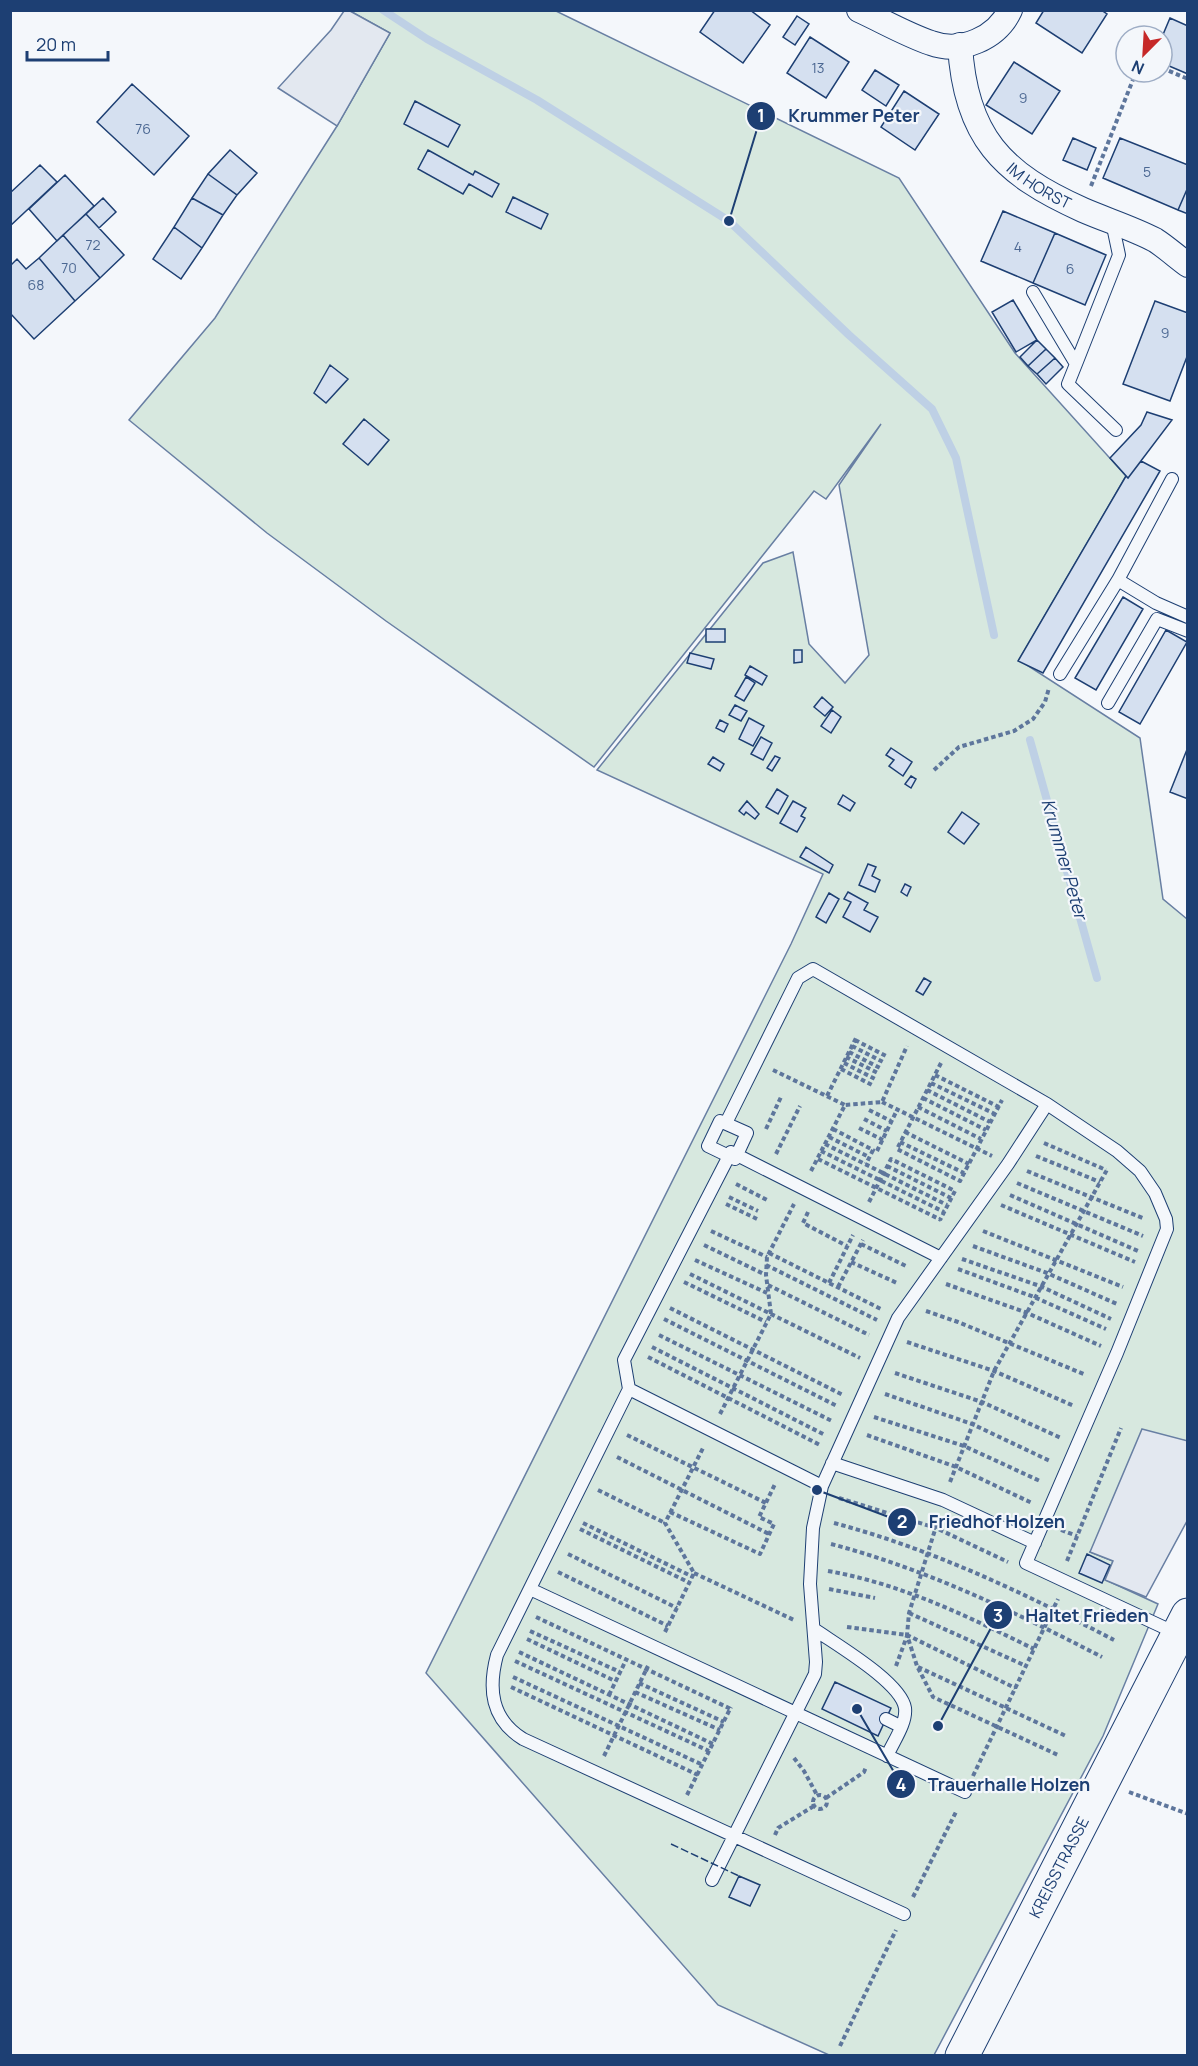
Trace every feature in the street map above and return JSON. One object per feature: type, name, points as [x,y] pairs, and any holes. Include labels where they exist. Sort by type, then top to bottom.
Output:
[{"type":"main road","name":"KREISSTRASSE","points":[[962,2055],[1183,1625]]},
{"type":"street","points":[[859,10],[934,45],[960,45],[987,38],[1006,19],[1010,10]]},
{"type":"street","name":"IM HORST","points":[[960,45],[967,98],[981,134],[1004,160],[1036,187],[1156,241],[1188,265]]},
{"type":"lane","points":[[1112,222],[1119,255],[1068,384],[1116,430]]},
{"type":"lane","points":[[1033,292],[1076,364]]},
{"type":"lane","points":[[1060,674],[1118,580],[1172,479]]},
{"type":"lane","points":[[1118,580],[1156,603],[1188,617]]},
{"type":"lane","points":[[1108,703],[1157,619],[1188,631]]},
{"type":"lane","points":[[726,1123],[798,978],[813,969],[916,1026],[1047,1104],[1117,1151],[1140,1171],[1155,1193],[1167,1229],[1126,1332],[1026,1563],[1060,1579],[1183,1625]]},
{"type":"lane","points":[[712,1880],[815,1674],[810,1584],[812,1540],[822,1489],[837,1453],[892,1331],[1047,1104]]},
{"type":"lane","points":[[904,1914],[511,1732],[492,1700],[493,1673],[519,1610],[629,1389],[624,1360],[710,1192],[719,1176],[733,1156],[747,1133],[720,1121],[708,1146],[733,1156],[768,1171],[941,1257]]},
{"type":"lane","points":[[629,1389],[783,1466],[822,1489]]},
{"type":"lane","points":[[837,1453],[1035,1543]]},
{"type":"lane","points":[[530,1589],[965,1792]]},
{"type":"lane","points":[[814,1629],[871,1669],[901,1697],[905,1707],[900,1726],[886,1756]]},
{"type":"lane","points":[[886,1719],[900,1726]]},
{"type":"path","points":[[1174,73],[1188,79]]},
{"type":"path","points":[[1082,209],[1131,84]]},
{"type":"path","points":[[934,770],[958,747],[1014,731],[1033,719],[1045,702],[1053,676],[1060,674]]},
{"type":"path","points":[[882,1102],[916,1026]]},
{"type":"path","points":[[827,1096],[856,1039],[886,1056]]},
{"type":"path","points":[[852,1046],[883,1062]]},
{"type":"path","points":[[950,1046],[897,1149],[960,1181],[1011,1083]]},
{"type":"path","points":[[849,1052],[880,1068]]},
{"type":"path","points":[[846,1057],[878,1073]]},
{"type":"path","points":[[756,1062],[845,1105],[882,1102],[1008,1164],[1092,1195],[1167,1229]]},
{"type":"path","points":[[844,1063],[875,1079]]},
{"type":"path","points":[[841,1069],[872,1085]]},
{"type":"path","points":[[935,1074],[999,1107]]},
{"type":"path","points":[[931,1082],[995,1114]]},
{"type":"path","points":[[927,1090],[990,1122]]},
{"type":"path","points":[[923,1098],[986,1130]]},
{"type":"path","points":[[665,1523],[771,1314],[766,1275],[768,1255],[845,1105]]},
{"type":"path","points":[[768,1171],[800,1106]]},
{"type":"path","points":[[918,1107],[981,1139]]},
{"type":"path","points":[[869,1110],[891,1121]]},
{"type":"path","points":[[877,1151],[897,1110]]},
{"type":"path","points":[[864,1119],[887,1131]]},
{"type":"path","points":[[859,1128],[883,1140]]},
{"type":"path","points":[[833,1129],[873,1150],[866,1164]]},
{"type":"path","points":[[905,1132],[969,1164]]},
{"type":"path","points":[[1027,1136],[1107,1170]]},
{"type":"path","points":[[829,1137],[869,1157]]},
{"type":"path","points":[[900,1143],[964,1173]]},
{"type":"path","points":[[825,1144],[948,1205]]},
{"type":"path","points":[[1018,1149],[1100,1182]]},
{"type":"path","points":[[821,1151],[944,1212]]},
{"type":"path","points":[[898,1661],[907,1635],[909,1613],[927,1551],[972,1424],[994,1371],[1117,1151]]},
{"type":"path","points":[[818,1159],[1047,1273],[1134,1311]]},
{"type":"path","points":[[838,1287],[861,1244],[876,1188],[891,1159],[955,1191],[940,1220]]},
{"type":"path","points":[[887,1166],[951,1198]]},
{"type":"path","points":[[719,1176],[767,1200]]},
{"type":"path","points":[[1000,1176],[1161,1244]]},
{"type":"path","points":[[992,1187],[1076,1223],[1153,1263]]},
{"type":"path","points":[[710,1192],[759,1211]]},
{"type":"path","points":[[710,1192],[757,1219]]},
{"type":"path","points":[[816,1196],[803,1223],[847,1246]]},
{"type":"path","points":[[984,1198],[1153,1263]]},
{"type":"path","points":[[829,1283],[847,1246],[866,1221]]},
{"type":"path","points":[[695,1223],[838,1287],[892,1331]]},
{"type":"path","points":[[960,1231],[1056,1258],[1141,1294]]},
{"type":"path","points":[[688,1237],[766,1275]]},
{"type":"path","points":[[861,1244],[908,1267]]},
{"type":"path","points":[[680,1252],[768,1293]]},
{"type":"path","points":[[941,1257],[1040,1286],[1126,1332]]},
{"type":"path","points":[[941,1257],[1034,1297],[1126,1332]]},
{"type":"path","points":[[851,1262],[897,1283]]},
{"type":"path","points":[[766,1265],[892,1331]]},
{"type":"path","points":[[668,1274],[766,1322]]},
{"type":"path","points":[[929,1277],[1025,1312],[1117,1353]]},
{"type":"path","points":[[767,1285],[994,1371],[1091,1413]]},
{"type":"path","points":[[655,1300],[753,1350],[857,1410]]},
{"type":"path","points":[[908,1305],[958,1322],[1104,1382]]},
{"type":"path","points":[[649,1312],[857,1410],[964,1446],[1058,1489]]},
{"type":"path","points":[[633,1343],[733,1388],[837,1453]]},
{"type":"path","points":[[633,1343],[728,1398],[837,1453]]},
{"type":"path","points":[[866,1389],[972,1424],[1067,1469]]},
{"type":"path","points":[[611,1427],[766,1503]]},
{"type":"path","points":[[1060,1579],[1121,1428]]},
{"type":"path","points":[[600,1448],[770,1533]]},
{"type":"path","points":[[670,1512],[760,1554],[774,1524],[759,1517],[783,1466]]},
{"type":"path","points":[[583,1482],[665,1523],[694,1575]]},
{"type":"path","points":[[822,1489],[936,1528],[1015,1565],[1026,1563]]},
{"type":"path","points":[[565,1518],[814,1629],[856,1626],[907,1635],[1015,1688]]},
{"type":"path","points":[[565,1518],[690,1583]]},
{"type":"path","points":[[815,1518],[927,1551],[1053,1608],[1114,1640]]},
{"type":"path","points":[[812,1540],[870,1555],[921,1572],[1102,1657]]},
{"type":"path","points":[[551,1546],[677,1608]]},
{"type":"path","points":[[542,1564],[668,1626]]},
{"type":"path","points":[[811,1568],[872,1580],[916,1594],[1034,1649]]},
{"type":"path","points":[[595,1772],[694,1575]]},
{"type":"path","points":[[810,1584],[875,1598]]},
{"type":"path","points":[[986,1749],[1057,1601]]},
{"type":"path","points":[[519,1610],[731,1709]]},
{"type":"path","points":[[909,1613],[1026,1666]]},
{"type":"path","points":[[511,1627],[620,1672]]},
{"type":"path","points":[[511,1627],[615,1681]]},
{"type":"path","points":[[907,1635],[918,1666],[933,1697],[1058,1755]]},
{"type":"path","points":[[519,1652],[713,1744]]},
{"type":"path","points":[[609,1695],[626,1660]]},
{"type":"path","points":[[515,1661],[709,1751]]},
{"type":"path","points":[[918,1666],[1066,1736]]},
{"type":"path","points":[[493,1673],[618,1725],[703,1764]]},
{"type":"path","points":[[493,1673],[698,1775]]},
{"type":"path","points":[[639,1683],[724,1722]]},
{"type":"path","points":[[679,1811],[741,1688]]},
{"type":"path","points":[[635,1692],[720,1730]]},
{"type":"path","points":[[779,1749],[797,1760],[817,1795],[826,1798]]},
{"type":"path","points":[[826,1798],[864,1772],[874,1750]]},
{"type":"path","points":[[1104,1781],[1188,1814]]},
{"type":"path","points":[[814,1806],[813,1800],[817,1795]]},
{"type":"path","points":[[768,1852],[778,1828],[814,1806],[823,1808],[826,1805],[826,1798]]},
{"type":"shaded area","points":[[344,11],[350,11],[390,33],[337,126],[278,88],[331,30]]},
{"type":"shaded area","points":[[350,11],[556,11],[899,178],[1015,353],[1126,476],[1019,660],[1140,738],[1163,899],[1187,919],[1187,1441],[1181,1440],[1090,1552],[1113,1561],[1106,1580],[1158,1604],[1103,1736],[934,2055],[829,2055],[718,2005],[426,1673],[791,944],[823,874],[597,770],[763,563],[793,552],[809,644],[845,683],[869,655],[839,485],[881,424],[826,499],[814,491],[594,767],[386,621],[267,533],[129,420],[215,318],[337,126],[390,33]]},
{"type":"shaded area","points":[[1142,1429],[1188,1441],[1187,1521],[1146,1597],[1105,1580],[1113,1561],[1090,1552]]},
{"type":"building","points":[[715,10],[750,10],[770,25],[743,63],[700,32]]},
{"type":"building","points":[[1044,10],[1101,10],[1107,14],[1082,53],[1036,23]]},
{"type":"building","points":[[797,16],[809,24],[795,45],[783,37]]},
{"type":"building","points":[[1170,18],[1188,26],[1188,74],[1174,68],[1174,24],[1167,24]]},
{"type":"building","points":[[810,37],[849,62],[826,98],[787,73]]},
{"type":"building","points":[[1014,62],[1060,91],[1032,134],[986,105]]},
{"type":"building","points":[[875,70],[899,85],[886,106],[862,90]]},
{"type":"building","points":[[132,84],[189,136],[154,175],[97,122]]},
{"type":"building","points":[[904,91],[939,114],[915,150],[881,127]]},
{"type":"building","points":[[415,101],[460,125],[448,147],[404,124]]},
{"type":"building","points":[[1073,138],[1096,148],[1087,170],[1063,160]]},
{"type":"building","points":[[1120,138],[1188,165],[1188,187],[1178,210],[1103,178]]},
{"type":"building","points":[[230,150],[257,173],[237,195],[208,174]]},
{"type":"building","points":[[428,150],[473,175],[475,171],[499,184],[492,197],[469,184],[463,194],[418,169]]},
{"type":"building","points":[[40,165],[57,182],[10,226],[10,193]]},
{"type":"building","points":[[208,174],[237,195],[223,215],[192,198]]},
{"type":"building","points":[[65,175],[94,206],[57,241],[29,209]]},
{"type":"building","points":[[1188,187],[1188,214],[1178,210]]},
{"type":"building","points":[[513,197],[548,214],[541,229],[506,212]]},
{"type":"building","points":[[103,198],[116,212],[99,228],[86,214]]},
{"type":"building","points":[[192,198],[223,215],[202,248],[174,227]]},
{"type":"building","points":[[1003,211],[1055,233],[1033,283],[981,261]]},
{"type":"building","points":[[86,214],[124,255],[100,278],[63,235]]},
{"type":"building","points":[[174,227],[202,248],[181,279],[153,259]]},
{"type":"building","points":[[1055,233],[1106,255],[1085,305],[1033,283]]},
{"type":"building","points":[[63,235],[100,278],[75,301],[39,258]]},
{"type":"building","points":[[39,258],[75,301],[34,339],[10,313],[10,266],[17,259],[26,269]]},
{"type":"building","points":[[1013,300],[1037,340],[1016,352],[992,312]]},
{"type":"building","points":[[1155,301],[1188,313],[1188,354],[1170,401],[1123,384]]},
{"type":"building","points":[[1037,340],[1046,349],[1028,366],[1020,357]]},
{"type":"building","points":[[1046,349],[1055,358],[1037,374],[1028,366]]},
{"type":"building","points":[[1055,358],[1063,367],[1046,384],[1037,374]]},
{"type":"building","points":[[330,365],[348,379],[326,403],[314,393]]},
{"type":"building","points":[[1147,412],[1172,420],[1128,478],[1110,458],[1141,425]]},
{"type":"building","points":[[364,419],[389,440],[368,465],[343,444]]},
{"type":"building","points":[[1141,461],[1160,471],[1043,673],[1018,661],[1126,476],[1128,478]]},
{"type":"building","points":[[1123,597],[1143,609],[1096,690],[1075,678]]},
{"type":"building","points":[[706,629],[725,629],[725,642],[706,642]]},
{"type":"building","points":[[1166,630],[1187,642],[1140,724],[1119,712]]},
{"type":"building","points":[[794,650],[802,650],[802,662],[794,663]]},
{"type":"building","points":[[690,653],[714,659],[711,669],[687,663]]},
{"type":"building","points":[[750,666],[767,676],[762,685],[745,675]]},
{"type":"building","points":[[746,677],[755,683],[744,701],[735,696]]},
{"type":"building","points":[[822,697],[833,707],[825,716],[814,707]]},
{"type":"building","points":[[735,705],[747,711],[741,721],[729,715]]},
{"type":"building","points":[[832,710],[841,717],[831,733],[821,726]]},
{"type":"building","points":[[749,718],[764,726],[753,746],[739,739]]},
{"type":"building","points":[[720,720],[728,724],[724,732],[716,728]]},
{"type":"building","points":[[761,737],[772,743],[763,760],[751,754]]},
{"type":"building","points":[[1188,747],[1188,799],[1170,792]]},
{"type":"building","points":[[891,748],[912,762],[903,776],[889,766],[894,760],[886,755]]},
{"type":"building","points":[[775,756],[780,758],[772,771],[767,768]]},
{"type":"building","points":[[713,757],[724,764],[720,771],[708,764]]},
{"type":"building","points":[[911,776],[916,779],[911,788],[905,784]]},
{"type":"building","points":[[777,789],[788,796],[778,814],[766,807]]},
{"type":"building","points":[[843,795],[855,803],[850,811],[838,804]]},
{"type":"building","points":[[747,801],[759,814],[755,819],[746,812],[744,815],[739,811]]},
{"type":"building","points":[[793,801],[806,808],[801,816],[805,818],[797,832],[780,823]]},
{"type":"building","points":[[962,812],[979,824],[964,844],[948,832]]},
{"type":"building","points":[[806,847],[833,865],[829,873],[800,857]]},
{"type":"building","points":[[868,864],[876,867],[872,876],[880,880],[875,892],[859,885]]},
{"type":"building","points":[[905,884],[911,887],[907,896],[901,892]]},
{"type":"building","points":[[848,892],[868,903],[864,910],[878,917],[870,932],[843,917],[851,902],[844,899]]},
{"type":"building","points":[[829,893],[839,899],[826,923],[816,917]]},
{"type":"building","points":[[924,978],[931,982],[923,995],[916,991]]},
{"type":"building","points":[[1087,1554],[1110,1565],[1102,1583],[1079,1573]]},
{"type":"building","points":[[835,1682],[891,1708],[878,1736],[822,1709]]},
{"type":"building","points":[[739,1876],[760,1885],[750,1906],[729,1897]]},
{"type":"waterway","name":"Krummer Peter","points":[[383,10],[427,39],[537,100],[729,221],[849,335],[932,409],[956,458],[994,635]]},
{"type":"waterway","name":"Krummer Peter","points":[[1030,740],[1097,978]]},
{"type":"fence","points":[[671,1844],[739,1876]]},
{"type":"place","name":"Krummer Peter","points":[[729,221]]},
{"type":"place","name":"Friedhof Holzen","points":[[817,1490]]},
{"type":"place","name":"Trauerhalle Holzen","points":[[857,1709]]},
{"type":"place","name":"Haltet Frieden","points":[[938,1726]]}]
